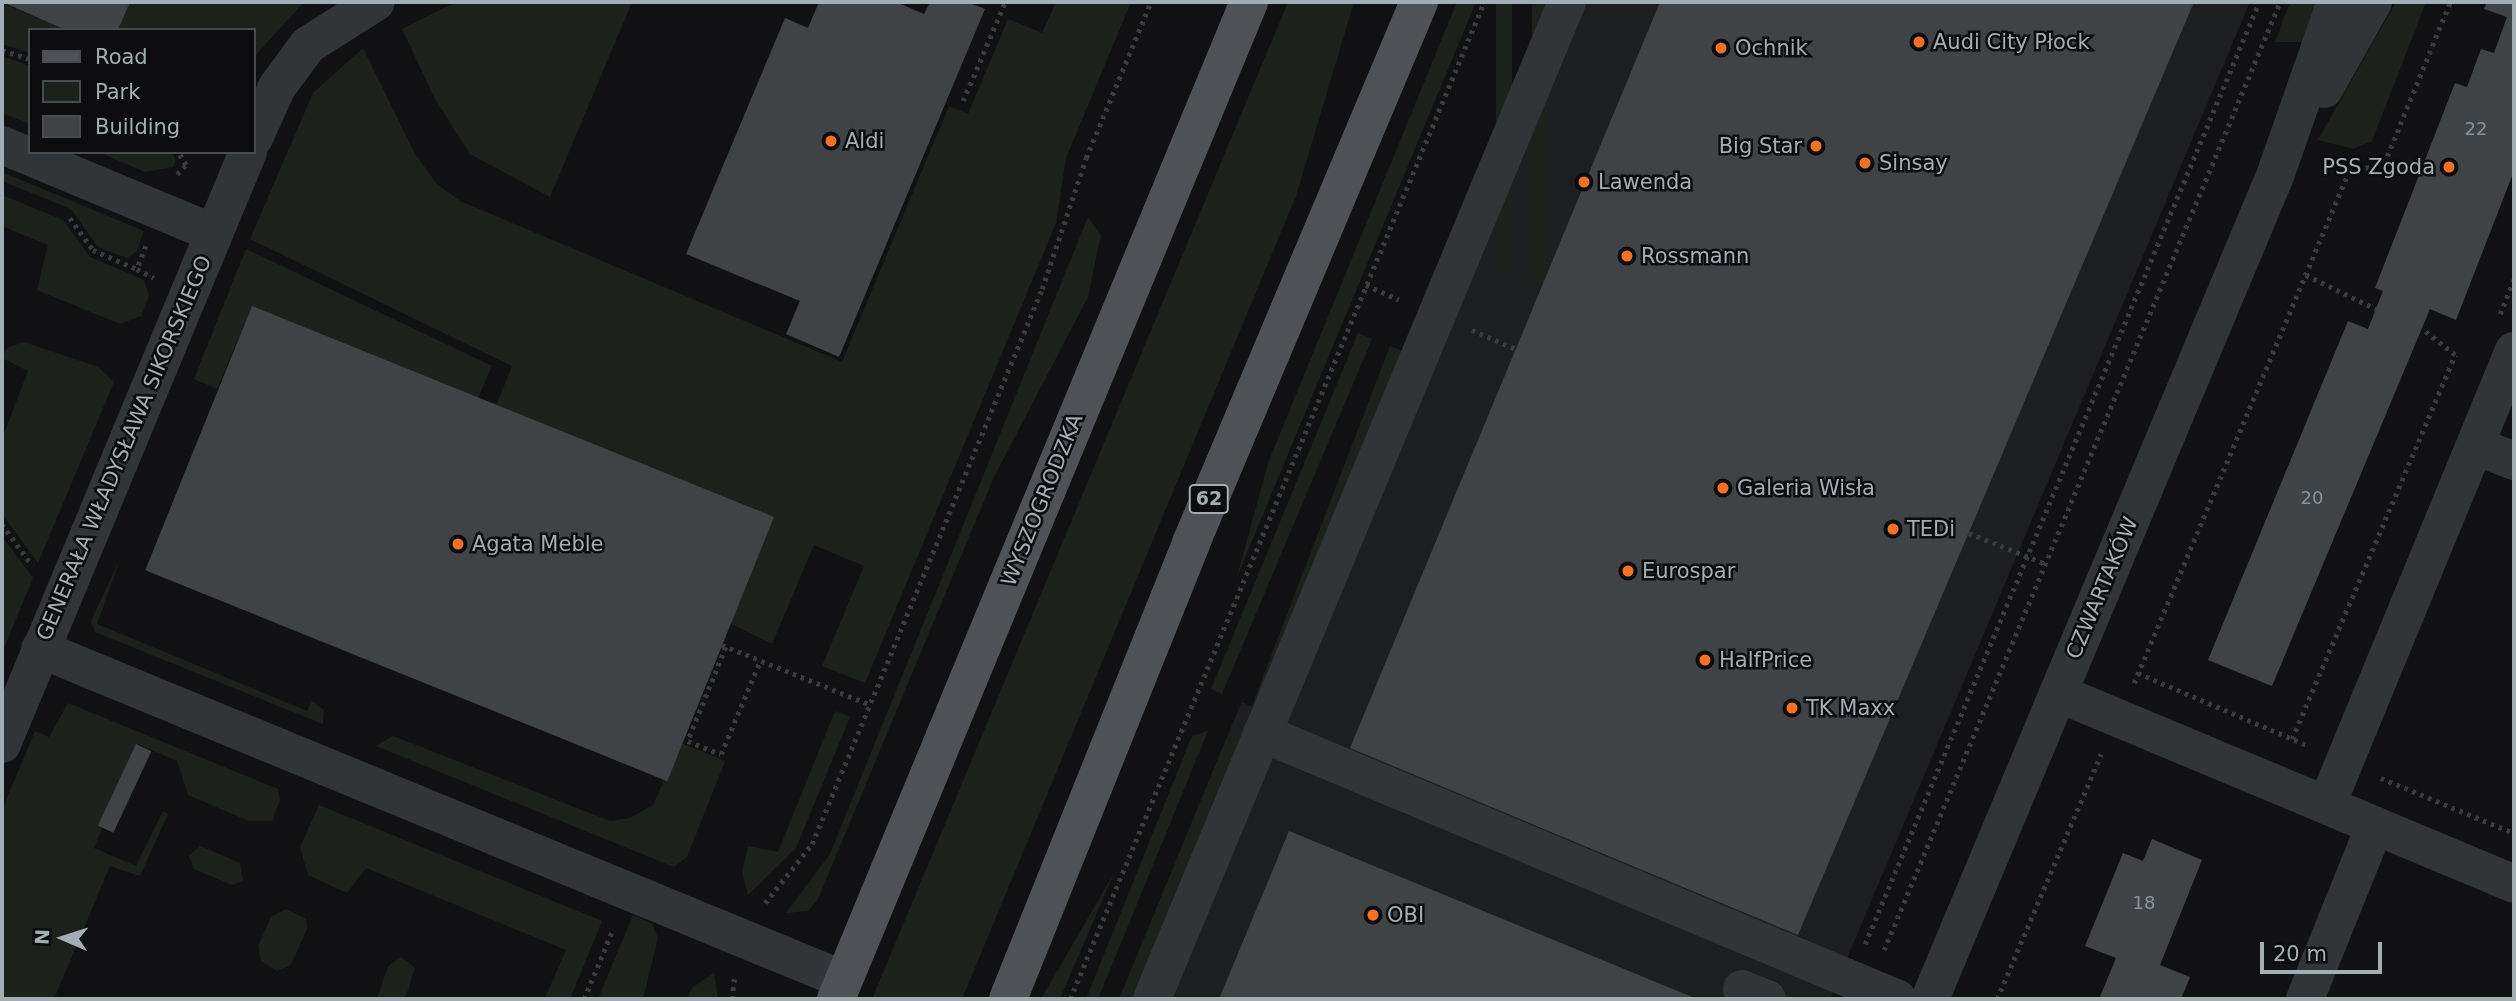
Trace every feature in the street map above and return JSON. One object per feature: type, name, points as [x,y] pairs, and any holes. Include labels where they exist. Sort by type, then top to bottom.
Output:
[{"type":"main road","name":"WYSZOGRODZKA","points":[[840,990],[1249,2]]},
{"type":"main road","name":"62","points":[[1008,999],[1191,543],[1419,2]]},
{"type":"street","points":[[256,134],[277,87],[308,44],[376,2]]},
{"type":"street","points":[[1152,999],[1567,2]]},
{"type":"street","name":"CZWARTAKÓW","points":[[1930,999],[2275,176],[2336,2]]},
{"type":"street","name":"CZWARTAKÓW","points":[[2275,176],[2373,2]]},
{"type":"street","points":[[2,145],[213,233]]},
{"type":"street","name":"GENERAŁA WŁADYSŁAWA SIKORSKIEGO","points":[[2,744],[247,154]]},
{"type":"street","points":[[2327,804],[2514,351]]},
{"type":"street","points":[[2476,446],[2514,461]]},
{"type":"street","points":[[40,649],[628,890],[748,942],[840,990]]},
{"type":"street","points":[[2058,694],[2514,884]]},
{"type":"street","points":[[1262,733],[1872,988]]},
{"type":"street","points":[[2305,999],[2375,826]]},
{"type":"path","points":[[963,101],[1005,2]]},
{"type":"path","points":[[732,999],[748,942],[766,901],[813,844],[1042,289],[1086,158],[1151,2]]},
{"type":"path","points":[[1070,999],[1484,2]]},
{"type":"path","points":[[1872,988],[2026,556],[2259,2]]},
{"type":"path","points":[[1872,988],[2280,2]]},
{"type":"path","points":[[1997,999],[2119,718],[2349,171],[2384,164],[2450,2]]},
{"type":"path","points":[[2,50],[28,58]]},
{"type":"path","points":[[179,154],[186,166]]},
{"type":"path","points":[[57,210],[68,215],[93,250],[137,269]]},
{"type":"path","points":[[2306,275],[2376,309]]},
{"type":"path","points":[[2291,739],[2455,355],[2422,329]]},
{"type":"path","points":[[1474,331],[1516,349]]},
{"type":"path","points":[[2,524],[41,577]]},
{"type":"path","points":[[1969,533],[2046,564]]},
{"type":"path","points":[[760,660],[721,754],[688,741],[724,646],[760,660],[869,704]]},
{"type":"path","points":[[2138,673],[2514,833]]},
{"type":"path","points":[[2381,778],[2386,765]]},
{"type":"path","points":[[584,999],[628,890]]},
{"type":"shaded area","name":"Galeria Wisła","points":[[1548,2],[2250,2],[1830,999],[1132,999],[1242,737],[1229,732],[1242,702],[1254,708]]},
{"type":"green space","points":[[130,2],[304,2],[256,55],[256,28],[119,28]]},
{"type":"green space","points":[[456,2],[632,2],[550,197],[470,154],[435,99],[402,29]]},
{"type":"green space","points":[[1056,2],[1131,2],[1066,158],[1056,223],[865,683],[822,666],[864,566],[814,545],[772,644],[730,623],[772,519],[496,406],[512,366],[250,239],[313,93],[363,48],[415,154],[437,184],[460,201],[842,362],[949,106],[968,114],[1008,19],[1042,33]]},
{"type":"green space","points":[[1288,2],[1354,2],[1296,196],[962,999],[872,999]]},
{"type":"green space","points":[[1457,2],[1476,2],[1237,577],[1268,463]]},
{"type":"green space","points":[[1496,2],[1512,2],[1512,266],[1496,266]]},
{"type":"green space","points":[[1532,2],[1548,2],[1548,281],[1532,281]]},
{"type":"green space","points":[[2290,2],[2320,2],[2303,42],[2275,42]]},
{"type":"green space","points":[[2396,2],[2426,2],[2372,141],[2353,149],[2318,140]]},
{"type":"green space","points":[[2,3],[61,28],[28,28],[28,52],[2,44]]},
{"type":"green space","points":[[2,56],[28,65],[28,123],[2,113]]},
{"type":"green space","points":[[103,154],[172,154],[176,160],[173,167],[145,172]]},
{"type":"green space","points":[[2,172],[144,231],[137,251],[127,258],[98,247],[71,209],[2,181]]},
{"type":"green space","points":[[2,195],[63,220],[90,257],[144,280],[149,296],[141,316],[120,324],[37,290],[48,245],[2,226]]},
{"type":"green space","points":[[1088,217],[1101,235],[1088,297],[994,477],[818,899],[808,911],[786,913],[830,854]]},
{"type":"green space","points":[[246,249],[492,366],[478,398],[252,306],[217,389],[194,379]]},
{"type":"green space","points":[[1358,333],[1372,339],[1222,694],[1211,689]]},
{"type":"green space","points":[[24,342],[98,367],[114,382],[38,563],[2,514],[2,439],[28,371],[2,358],[7,348]]},
{"type":"green space","points":[[1390,346],[1403,351],[1265,711],[1252,706]]},
{"type":"green space","points":[[2,536],[33,578],[2,653]]},
{"type":"green space","points":[[120,559],[97,624],[307,711],[312,701],[324,710],[323,724],[95,632],[91,621]]},
{"type":"green space","points":[[68,703],[278,789],[280,800],[272,821],[249,821],[188,795],[177,761],[138,744],[94,848],[136,866],[163,811],[168,814],[140,876],[110,866],[54,999],[2,999],[2,810],[35,731],[49,737]]},
{"type":"green space","points":[[835,711],[850,717],[796,848],[748,895],[742,871],[748,846],[778,852]]},
{"type":"green space","points":[[1208,731],[1098,999],[1086,999],[1192,736]]},
{"type":"green space","points":[[1229,732],[1243,737],[1132,999],[1119,999]]},
{"type":"green space","points":[[393,736],[610,821],[630,818],[653,805],[681,743],[725,761],[687,857],[674,867],[376,746]]},
{"type":"green space","points":[[319,805],[602,921],[570,999],[545,998],[566,950],[366,868],[347,893],[308,875],[300,847]]},
{"type":"green space","points":[[200,846],[240,863],[243,881],[232,885],[194,869],[189,856]]},
{"type":"green space","points":[[1114,873],[1060,999],[1041,999]]},
{"type":"green space","points":[[286,909],[306,919],[307,929],[291,965],[277,971],[261,961],[258,946],[271,917]]},
{"type":"green space","points":[[633,915],[652,924],[658,938],[643,999],[598,999]]},
{"type":"green space","points":[[401,957],[415,968],[405,999],[377,999],[388,966]]},
{"type":"green space","points":[[714,973],[718,999],[686,999],[693,987]]},
{"type":"building","points":[[2,2],[130,2],[119,28],[61,28]]},
{"type":"building","name":"Aldi","points":[[819,2],[896,2],[924,14],[930,2],[967,2],[985,9],[839,357],[786,334],[800,301],[686,254],[785,18],[808,28]]},
{"type":"building","name":"Galeria Wisła","points":[[1660,2],[2194,2],[1798,935],[1350,748]]},
{"type":"building","points":[[2487,2],[2514,2],[2514,171],[2456,320],[2430,309],[2272,686],[2208,660],[2348,321],[2368,329],[2383,291],[2375,288],[2455,83],[2467,87],[2481,49],[2494,53],[2507,17],[2484,9]]},
{"type":"building","name":"Agata Meble","points":[[252,306],[774,517],[667,781],[145,570]]},
{"type":"building","points":[[136,744],[151,751],[113,833],[98,826]]},
{"type":"building","name":"OBI","points":[[1289,831],[1697,999],[1219,999]]},
{"type":"building","points":[[2152,839],[2202,860],[2160,965],[2190,977],[2181,999],[2099,999],[2116,958],[2085,946],[2123,853],[2143,861]]},
{"type":"place","name":"Audi City Płock","points":[[1919,42]]},
{"type":"place","name":"Ochnik","points":[[1721,48]]},
{"type":"place","name":"Aldi","points":[[831,141]]},
{"type":"place","name":"Big Star","points":[[1816,146]]},
{"type":"place","name":"Sinsay","points":[[1865,163]]},
{"type":"place","name":"PSS Zgoda","points":[[2449,167]]},
{"type":"place","name":"Lawenda","points":[[1584,182]]},
{"type":"place","name":"Rossmann","points":[[1627,256]]},
{"type":"place","name":"Galeria Wisła","points":[[1723,488]]},
{"type":"place","name":"TEDi","points":[[1893,529]]},
{"type":"place","name":"Agata Meble","points":[[458,544]]},
{"type":"place","name":"Eurospar","points":[[1628,571]]},
{"type":"place","name":"HalfPrice","points":[[1705,660]]},
{"type":"place","name":"TK Maxx","points":[[1792,708]]},
{"type":"place","name":"OBI","points":[[1373,915]]}]
